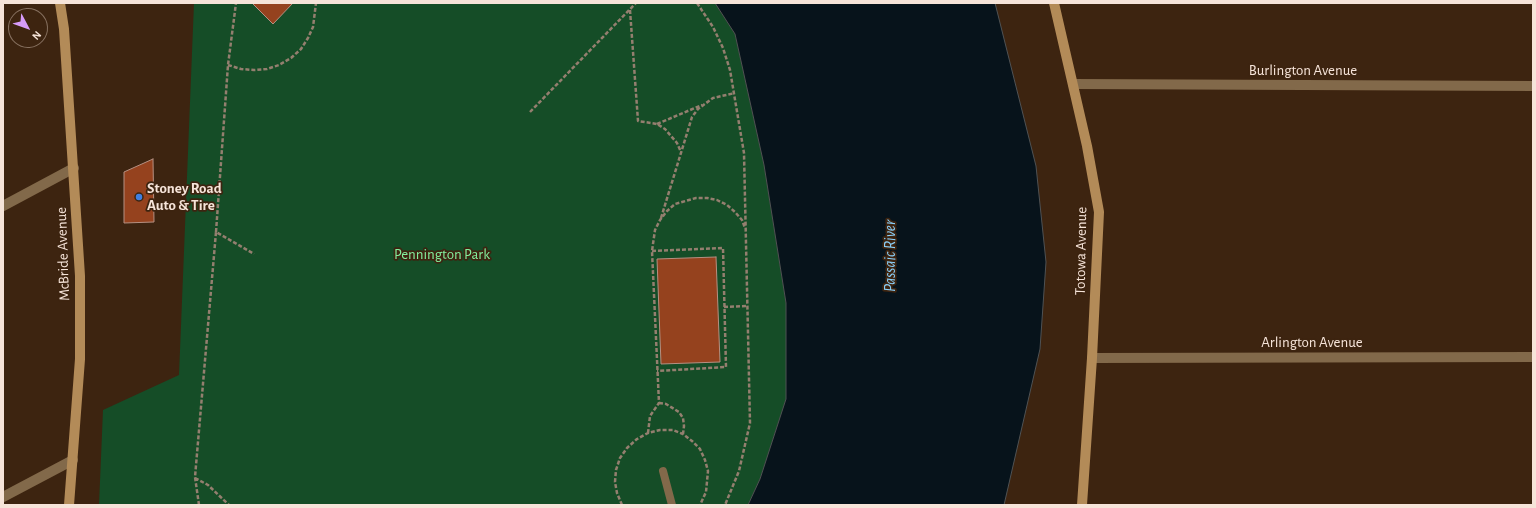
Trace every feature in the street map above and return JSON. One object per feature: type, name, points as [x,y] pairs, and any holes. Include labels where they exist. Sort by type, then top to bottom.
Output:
[{"type":"street","name":"McBride Avenue","points":[[60,3],[64,29],[80,276],[80,359],[69,505]]},
{"type":"street","name":"Totowa Avenue","points":[[1054,3],[1074,84],[1099,212],[1092,358],[1082,505]]},
{"type":"street","name":"Burlington Avenue","points":[[1074,84],[1533,86]]},
{"type":"street","points":[[3,206],[74,168]]},
{"type":"street","name":"Arlington Avenue","points":[[1092,358],[1533,357]]},
{"type":"street","points":[[3,497],[73,460]]},
{"type":"lane","points":[[663,471],[672,505]]},
{"type":"path","points":[[199,505],[195,478],[216,232],[228,65],[236,3]]},
{"type":"path","points":[[228,65],[241,69],[254,70],[273,67],[291,58],[308,38],[313,26],[316,3]]},
{"type":"path","points":[[530,112],[636,3]]},
{"type":"path","points":[[697,3],[713,27],[723,48],[730,70],[744,153],[750,423],[739,471],[725,505]]},
{"type":"path","points":[[630,10],[638,121],[657,124],[665,129],[672,136],[681,152]]},
{"type":"path","points":[[657,124],[713,98],[735,93]]},
{"type":"path","points":[[648,433],[650,416],[659,403],[652,251],[655,230],[660,220],[692,117],[705,103]]},
{"type":"path","points":[[660,220],[675,204],[696,198],[707,198],[717,200],[727,205],[742,220],[746,230]]},
{"type":"path","points":[[216,232],[254,254]]},
{"type":"path","points":[[652,251],[723,248],[726,367],[658,371]]},
{"type":"path","points":[[724,307],[748,306]]},
{"type":"path","points":[[659,403],[666,404],[679,412],[683,418],[683,434]]},
{"type":"path","points":[[195,478],[208,485],[229,505]]},
{"type":"green space","name":"Pennington Park","points":[[194,3],[715,3],[735,34],[764,165],[786,303],[786,399],[760,479],[748,505],[99,505],[103,410],[179,375]]},
{"type":"water","name":"Passaic River","points":[[715,3],[995,3],[1036,166],[1046,262],[1040,349],[1004,505],[748,505],[760,479],[786,399],[786,303],[764,165],[735,34]]},
{"type":"building","points":[[252,3],[293,3],[273,24]]},
{"type":"building","name":"Stoney Road Auto & Tire","points":[[153,159],[154,222],[124,223],[124,172]]},
{"type":"building","points":[[716,257],[720,362],[661,364],[657,259]]},
{"type":"place","name":"Stoney Road Auto & Tire","points":[[139,197]]}]
